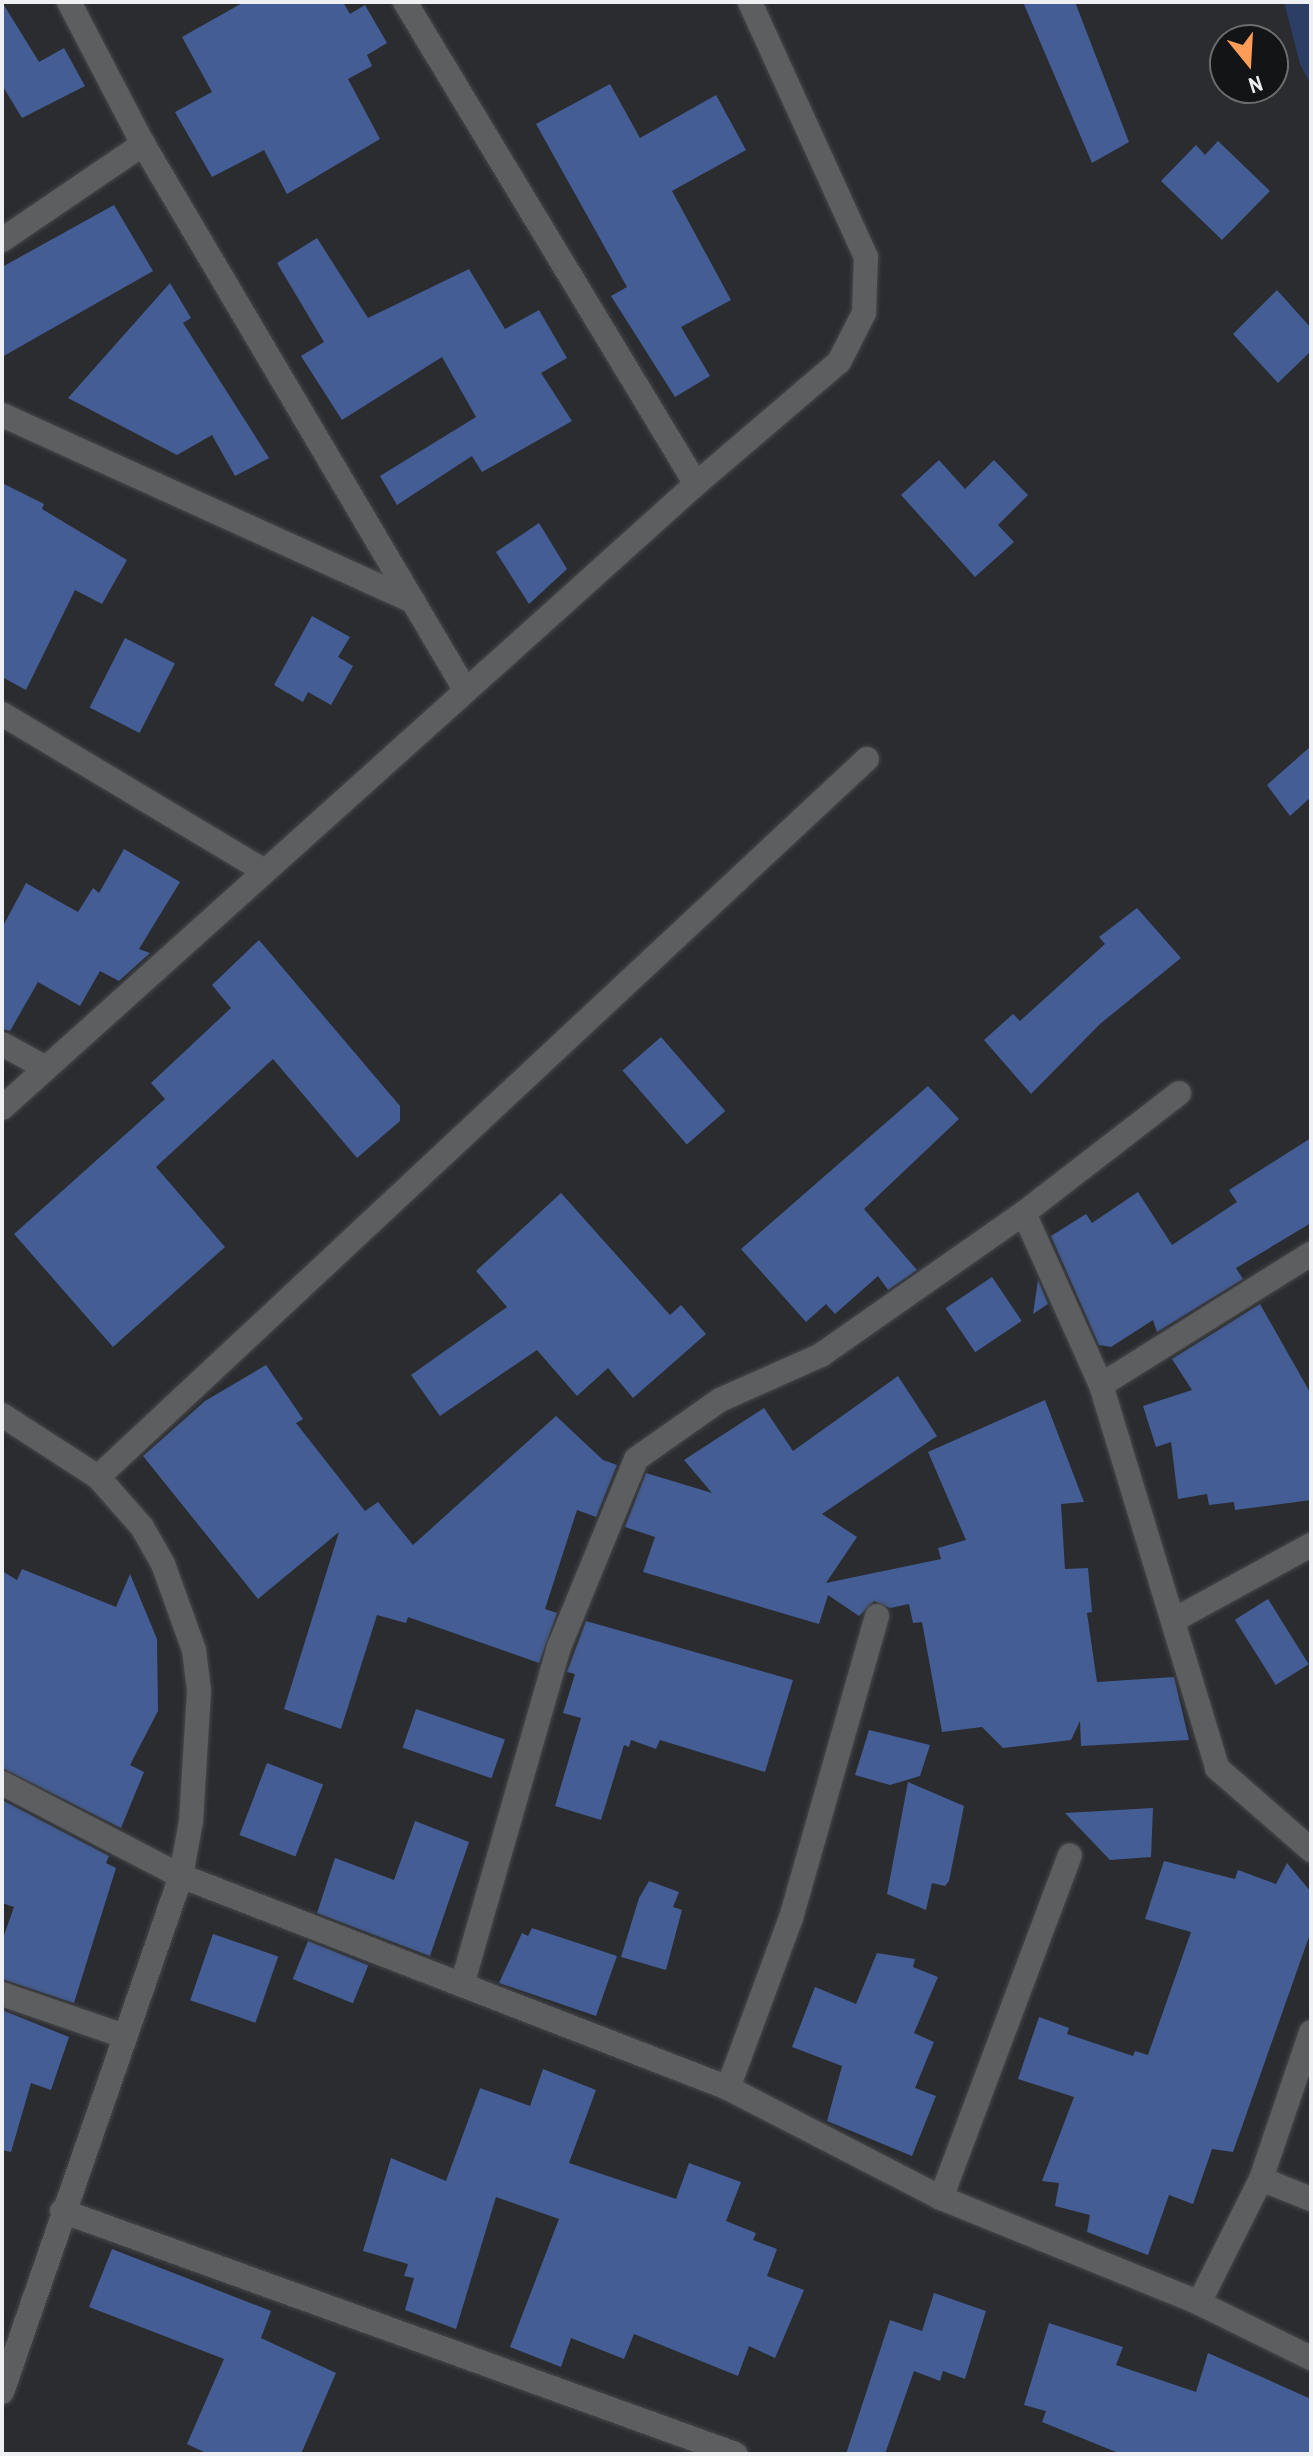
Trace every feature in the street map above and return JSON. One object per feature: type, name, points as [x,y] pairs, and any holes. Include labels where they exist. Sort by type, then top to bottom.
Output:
[{"type":"street","points":[[69,2],[143,144],[466,691]]},
{"type":"street","points":[[405,2],[696,484]]},
{"type":"street","points":[[2,1108],[44,1067],[696,484],[839,362],[864,313],[866,257],[750,2]]},
{"type":"street","points":[[2,240],[143,144]]},
{"type":"street","points":[[2,415],[414,602]]},
{"type":"street","points":[[2,714],[264,871]]},
{"type":"street","points":[[98,1477],[867,759]]},
{"type":"street","points":[[2,1044],[44,1067]]},
{"type":"street","points":[[462,1985],[559,1647],[636,1459],[720,1400],[821,1355],[1024,1213],[1179,1093]]},
{"type":"street","points":[[1024,1213],[1101,1385],[1217,1768],[1311,1850]]},
{"type":"street","points":[[1101,1385],[1311,1254]]},
{"type":"street","points":[[2,1415],[98,1477],[142,1527],[163,1564],[194,1650],[199,1691],[191,1821],[181,1876],[62,2211],[11,2337],[2,2392]]},
{"type":"street","points":[[1174,1620],[1311,1545]]},
{"type":"street","points":[[728,2088],[791,1918],[877,1616]]},
{"type":"street","points":[[2,1783],[181,1876],[728,2088],[941,2198],[1199,2303],[1311,2358]]},
{"type":"street","points":[[941,2198],[1070,1855]]},
{"type":"street","points":[[2,1994],[124,2036]]},
{"type":"street","points":[[1199,2303],[1261,2179],[1311,2032]]},
{"type":"street","points":[[1261,2179],[1311,2199]]},
{"type":"street","points":[[62,2211],[735,2454]]},
{"type":"shaded area","points":[[1284,2],[1311,2],[1311,85],[1300,64]]},
{"type":"building","points":[[2,2],[39,62],[64,48],[85,86],[22,118],[2,85]]},
{"type":"building","points":[[244,2],[343,2],[350,14],[365,5],[387,43],[367,55],[372,66],[348,79],[380,139],[287,194],[264,150],[212,177],[175,112],[212,92],[182,37]]},
{"type":"building","points":[[1023,2],[1075,2],[1129,142],[1092,163]]},
{"type":"building","points":[[610,84],[640,138],[716,95],[746,150],[672,191],[731,300],[681,327],[710,376],[675,397],[611,296],[627,287],[536,124]]},
{"type":"building","points":[[1218,141],[1270,191],[1222,240],[1161,181],[1196,145],[1205,155]]},
{"type":"building","points":[[114,205],[153,271],[2,357],[2,267]]},
{"type":"building","points":[[317,238],[368,318],[469,269],[505,329],[539,310],[567,358],[541,373],[572,421],[482,472],[472,456],[397,505],[380,476],[476,417],[442,357],[342,420],[301,356],[324,342],[277,263]]},
{"type":"building","points":[[170,283],[191,318],[183,323],[269,458],[235,476],[212,435],[177,455],[68,398]]},
{"type":"building","points":[[1277,290],[1311,328],[1311,351],[1278,383],[1233,334]]},
{"type":"building","points":[[939,460],[965,489],[994,460],[1028,495],[998,525],[1014,542],[975,577],[901,495]]},
{"type":"building","points":[[2,483],[44,504],[42,509],[127,560],[102,604],[75,590],[26,690],[2,677]]},
{"type":"building","points":[[539,523],[567,569],[529,604],[496,552]]},
{"type":"building","points":[[312,616],[350,637],[338,657],[353,666],[331,705],[308,692],[303,702],[274,685]]},
{"type":"building","points":[[125,638],[175,663],[139,733],[90,707]]},
{"type":"building","points":[[1311,746],[1311,797],[1290,816],[1267,785]]},
{"type":"building","points":[[124,849],[180,882],[139,949],[150,953],[119,981],[100,971],[80,1006],[38,982],[10,1031],[2,1029],[2,928],[26,883],[78,912],[93,888],[99,893]]},
{"type":"building","points":[[1137,908],[1181,958],[1100,1024],[1031,1094],[984,1040],[1013,1014],[1020,1021],[1105,944],[1099,937]]},
{"type":"building","points":[[259,940],[400,1106],[400,1121],[357,1158],[273,1059],[156,1167],[225,1247],[113,1347],[14,1234],[165,1099],[151,1083],[231,1008],[212,985]]},
{"type":"building","points":[[661,1037],[725,1111],[687,1144],[623,1070]]},
{"type":"building","points":[[928,1086],[959,1119],[864,1209],[917,1270],[888,1290],[878,1276],[835,1314],[826,1304],[806,1322],[741,1249]]},
{"type":"building","points":[[1311,1138],[1311,1223],[1236,1268],[1243,1279],[1157,1332],[1153,1320],[1111,1347],[1099,1345],[1051,1236],[1086,1214],[1092,1223],[1138,1192],[1172,1245],[1237,1202],[1229,1190]]},
{"type":"building","points":[[561,1193],[670,1315],[681,1305],[706,1334],[633,1398],[608,1368],[577,1396],[537,1350],[440,1416],[411,1375],[507,1307],[476,1271]]},
{"type":"building","points":[[992,1277],[1022,1321],[975,1352],[946,1308]]},
{"type":"building","points":[[1038,1280],[1048,1304],[1033,1314]]},
{"type":"building","points":[[1260,1304],[1311,1394],[1311,1500],[1235,1510],[1234,1502],[1209,1505],[1207,1494],[1178,1499],[1171,1442],[1156,1447],[1143,1406],[1192,1390],[1172,1359]]},
{"type":"building","points":[[266,1365],[303,1419],[296,1423],[365,1511],[378,1502],[413,1545],[556,1416],[603,1460],[617,1465],[596,1517],[577,1510],[545,1609],[557,1613],[539,1663],[408,1617],[406,1623],[377,1615],[341,1729],[284,1709],[339,1532],[258,1599],[143,1456],[205,1401]]},
{"type":"building","points":[[898,1376],[937,1436],[822,1514],[857,1537],[826,1583],[941,1559],[938,1548],[966,1540],[928,1452],[1045,1400],[1084,1502],[1061,1504],[1065,1569],[1088,1568],[1092,1612],[1087,1613],[1097,1682],[1174,1677],[1189,1740],[1081,1746],[1080,1721],[1071,1740],[1003,1748],[982,1727],[942,1732],[922,1622],[913,1623],[909,1604],[890,1608],[874,1601],[859,1616],[828,1595],[819,1624],[643,1572],[655,1537],[625,1527],[646,1473],[712,1493],[684,1460],[764,1408],[793,1451]]},
{"type":"building","points":[[22,1569],[116,1607],[130,1574],[157,1639],[158,1711],[130,1765],[144,1772],[121,1828],[2,1768],[2,1571],[17,1580]]},
{"type":"building","points":[[1268,1599],[1309,1664],[1276,1685],[1235,1620]]},
{"type":"building","points":[[586,1621],[793,1680],[765,1772],[660,1740],[656,1749],[631,1740],[629,1747],[624,1745],[601,1820],[555,1806],[581,1718],[563,1713],[575,1674],[567,1672]]},
{"type":"building","points":[[416,1709],[505,1740],[492,1778],[403,1748]]},
{"type":"building","points":[[869,1730],[930,1745],[920,1776],[890,1785],[855,1775]]},
{"type":"building","points":[[267,1763],[323,1785],[295,1856],[239,1835]]},
{"type":"building","points":[[908,1782],[964,1806],[949,1881],[945,1886],[932,1883],[926,1910],[887,1894]]},
{"type":"building","points":[[2,1800],[109,1856],[106,1863],[116,1868],[74,2003],[2,1979],[2,1941],[14,1907],[2,1903]]},
{"type":"building","points":[[1153,1808],[1151,1857],[1110,1860],[1065,1813]]},
{"type":"building","points":[[415,1821],[469,1842],[430,1956],[317,1913],[335,1858],[394,1880]]},
{"type":"building","points":[[1164,1861],[1235,1879],[1238,1870],[1276,1884],[1287,1863],[1311,1892],[1311,1931],[1233,2152],[1212,2149],[1193,2204],[1169,2195],[1148,2255],[1087,2232],[1090,2215],[1055,2206],[1059,2183],[1042,2181],[1074,2097],[1018,2079],[1039,2017],[1069,2028],[1067,2034],[1133,2056],[1135,2051],[1148,2055],[1191,1932],[1145,1919]]},
{"type":"building","points":[[649,1881],[679,1892],[673,1907],[682,1910],[666,1970],[621,1957],[639,1898]]},
{"type":"building","points":[[532,1928],[617,1956],[596,2016],[499,1983],[522,1933],[528,1936]]},
{"type":"building","points":[[213,1934],[278,1956],[255,2023],[190,2000]]},
{"type":"building","points":[[308,1941],[368,1965],[353,2003],[293,1979]]},
{"type":"building","points":[[877,1953],[915,1959],[913,1967],[938,1977],[914,2033],[934,2042],[915,2088],[936,2096],[912,2156],[827,2121],[842,2066],[792,2047],[815,1987],[856,2004]]},
{"type":"building","points":[[2,2010],[69,2037],[51,2090],[31,2083],[11,2152],[2,2150]]},
{"type":"building","points":[[543,2069],[596,2090],[569,2163],[676,2199],[689,2163],[741,2182],[726,2221],[756,2233],[753,2240],[777,2249],[767,2276],[804,2290],[775,2358],[749,2346],[738,2376],[634,2334],[624,2359],[571,2338],[561,2367],[510,2347],[559,2219],[496,2197],[456,2329],[405,2310],[414,2278],[404,2276],[408,2264],[363,2251],[391,2158],[446,2181],[480,2088],[530,2106]]},
{"type":"building","points":[[112,2249],[271,2311],[261,2338],[336,2373],[301,2454],[208,2454],[187,2444],[224,2359],[89,2307]]},
{"type":"building","points":[[934,2293],[986,2311],[965,2379],[943,2371],[940,2381],[914,2371],[885,2454],[846,2454],[890,2320],[922,2331]]},
{"type":"building","points":[[1049,2323],[1123,2347],[1116,2365],[1196,2392],[1208,2353],[1311,2399],[1311,2454],[1121,2454],[1042,2422],[1046,2411],[1024,2405]]}]
